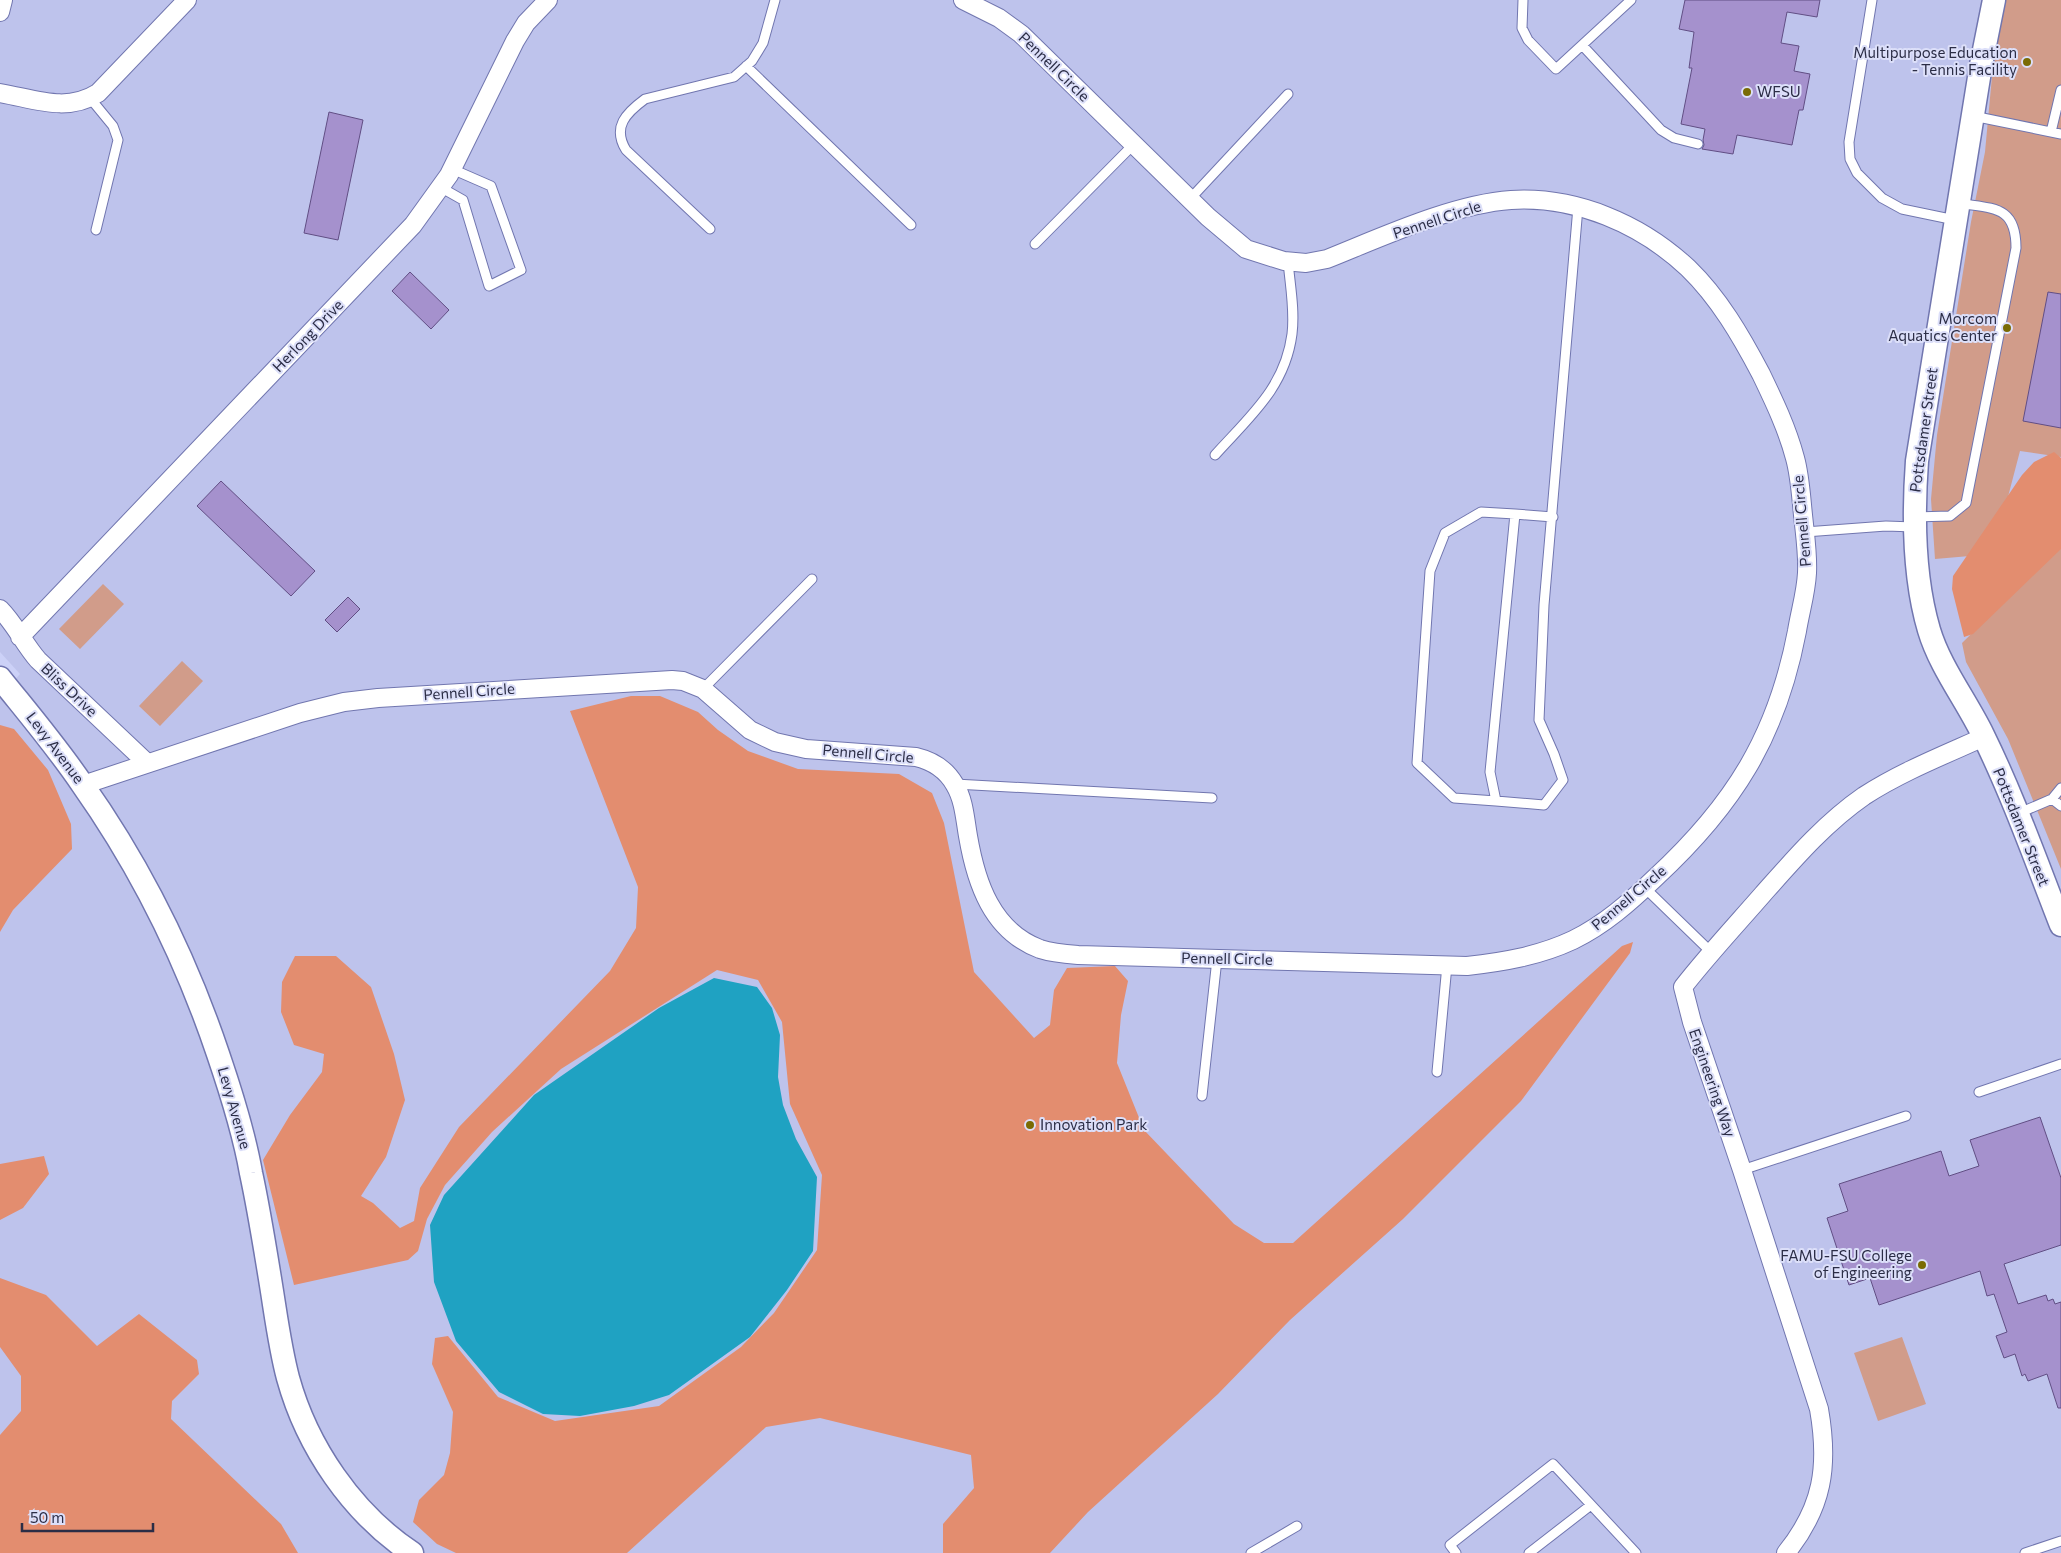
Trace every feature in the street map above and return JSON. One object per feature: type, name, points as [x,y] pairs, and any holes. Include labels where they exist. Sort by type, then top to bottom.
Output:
[{"type":"street","points":[[0,12],[2,0]]},
{"type":"street","points":[[0,92],[61,104],[74,104],[90,98],[110,82],[187,0]]},
{"type":"street","name":"Herlong Drive","points":[[20,637],[413,225],[452,169],[515,41],[526,23],[548,0]]},
{"type":"street","name":"Pennell Circle","points":[[83,785],[300,713],[361,699],[672,680],[683,681],[703,689],[750,730],[775,742],[806,748],[922,759],[939,766],[955,784],[963,808],[973,863],[985,898],[996,916],[1009,930],[1040,949],[1078,955],[1447,965],[1494,963],[1546,951],[1572,940],[1597,927],[1645,888],[1707,825],[1742,779],[1762,742],[1776,710],[1790,669],[1807,577],[1805,532],[1796,462],[1789,437],[1780,413],[1751,355],[1728,316],[1709,291],[1688,268],[1643,234],[1620,221],[1592,211],[1542,201],[1513,200],[1487,203],[1438,217],[1327,259],[1306,263],[1288,261],[1246,249],[1190,199],[1021,34],[999,18],[963,0]]},
{"type":"street","name":"Pottsdamer Street","points":[[1994,0],[1972,116],[1917,461],[1914,522],[1922,597],[1929,631],[1941,659],[1984,737],[2061,925]]},
{"type":"street","name":"Bliss Drive","points":[[0,609],[38,660],[147,763]]},
{"type":"street","name":"Levy Avenue","points":[[0,678],[83,785],[134,866],[157,910],[197,998],[218,1053],[238,1119],[251,1171],[279,1341],[288,1378],[299,1410],[316,1447],[335,1476],[380,1528],[412,1553]]},
{"type":"street","name":"Engineering Way","points":[[1786,1553],[1800,1535],[1811,1516],[1819,1493],[1825,1460],[1823,1432],[1812,1382],[1692,1022],[1683,987],[1711,952],[1795,858],[1839,816],[1863,797],[1888,782],[1984,737]]},
{"type":"lane","points":[[710,229],[626,150],[621,142],[619,133],[621,125],[634,107],[645,99],[734,77],[752,61],[764,44],[775,0]]},
{"type":"lane","points":[[1523,0],[1522,28],[1528,40],[1556,69],[1632,0]]},
{"type":"lane","points":[[1805,532],[1886,526],[1950,516],[1966,503],[2016,248],[2016,233],[2012,221],[2006,214],[1997,210],[1902,209],[1882,198],[1857,173],[1850,159],[1849,142],[1872,0]]},
{"type":"lane","points":[[1582,45],[1661,130],[1674,138],[1698,144]]},
{"type":"lane","points":[[746,66],[911,225]]},
{"type":"lane","points":[[2051,132],[2061,90]]},
{"type":"lane","points":[[1190,199],[1288,94]]},
{"type":"lane","points":[[90,98],[113,126],[118,140],[96,230]]},
{"type":"lane","points":[[1972,116],[2061,134]]},
{"type":"lane","points":[[1036,244],[1134,144]]},
{"type":"lane","points":[[440,187],[463,200],[490,286],[521,270],[491,186],[452,169]]},
{"type":"lane","points":[[1553,517],[1482,512],[1445,533],[1430,571],[1417,763],[1454,798],[1544,805],[1563,780],[1539,720],[1544,606],[1553,517],[1578,208]]},
{"type":"lane","points":[[1215,455],[1268,397],[1283,371],[1292,332],[1288,261]]},
{"type":"lane","points":[[1496,801],[1490,772],[1515,514]]},
{"type":"lane","points":[[703,689],[812,579]]},
{"type":"lane","points":[[955,784],[1212,798]]},
{"type":"lane","points":[[2017,814],[2052,799],[2061,788]]},
{"type":"lane","points":[[2052,799],[2061,806]]},
{"type":"lane","points":[[1645,888],[1711,952]]},
{"type":"lane","points":[[1202,1096],[1217,959]]},
{"type":"lane","points":[[1437,1072],[1447,965]]},
{"type":"lane","points":[[1979,1092],[2061,1064]]},
{"type":"lane","points":[[1742,1170],[1906,1116]]},
{"type":"lane","points":[[1456,1553],[1450,1545],[1553,1464],[1636,1553]]},
{"type":"lane","points":[[1529,1553],[1592,1505]]},
{"type":"lane","points":[[1251,1553],[1297,1526]]},
{"type":"lane","points":[[2025,1553],[2061,1541]]},
{"type":"shaded area","name":"Innovation Park","points":[[0,0],[2061,0],[2061,1553],[0,1553],[0,696],[20,674],[0,652]]},
{"type":"shaded area","name":"Morcom Aquatics Center","points":[[2006,0],[2061,0],[2061,457],[2020,451],[1993,554],[1935,559],[1931,499],[1937,435],[1971,222],[1985,152],[1996,33]]},
{"type":"shaded area","points":[[2054,452],[2061,458],[2061,549],[1973,634],[1964,637],[1952,589],[1953,576],[2022,475],[2034,462]]},
{"type":"shaded area","points":[[2061,546],[2061,869],[2008,739],[1966,662],[1962,643]]},
{"type":"shaded area","points":[[103,584],[124,604],[80,649],[59,629]]},
{"type":"shaded area","points":[[182,661],[203,681],[160,726],[139,706]]},
{"type":"shaded area","points":[[631,696],[660,696],[698,712],[718,730],[748,751],[798,769],[899,774],[932,793],[944,823],[974,972],[1034,1038],[1050,1025],[1054,990],[1067,968],[1115,966],[1128,981],[1121,1015],[1117,1063],[1144,1130],[1234,1224],[1264,1243],[1293,1243],[1622,946],[1633,942],[1630,953],[1521,1101],[1403,1219],[1290,1320],[1218,1394],[1088,1512],[1050,1553],[943,1553],[943,1524],[974,1488],[971,1455],[820,1418],[766,1427],[627,1553],[456,1553],[437,1544],[413,1522],[419,1500],[444,1475],[450,1453],[453,1412],[432,1364],[435,1338],[448,1336],[498,1397],[555,1421],[659,1406],[741,1347],[774,1313],[817,1250],[822,1175],[790,1104],[782,1022],[758,980],[717,970],[561,1069],[492,1132],[445,1185],[427,1219],[418,1251],[408,1260],[294,1285],[263,1160],[290,1115],[322,1072],[324,1054],[294,1045],[281,1012],[282,982],[295,956],[336,956],[371,987],[394,1054],[405,1100],[386,1157],[361,1196],[373,1203],[400,1228],[414,1221],[420,1188],[459,1127],[610,971],[636,928],[638,887],[570,711]]},
{"type":"shaded area","points":[[0,725],[14,729],[48,770],[71,824],[72,849],[13,910],[0,932]]},
{"type":"shaded area","points":[[714,978],[757,987],[772,1008],[780,1035],[778,1077],[783,1105],[796,1139],[817,1177],[813,1251],[787,1290],[750,1337],[669,1395],[634,1406],[580,1416],[543,1414],[499,1392],[456,1341],[434,1282],[430,1225],[444,1195],[534,1095],[659,1008]]},
{"type":"shaded area","points":[[44,1156],[49,1174],[23,1208],[0,1220],[0,1164]]},
{"type":"shaded area","points":[[0,1278],[46,1295],[97,1346],[139,1314],[197,1360],[199,1374],[172,1401],[171,1419],[281,1524],[298,1553],[0,1553],[0,1435],[21,1411],[21,1376],[0,1347]]},
{"type":"shaded area","points":[[1902,1337],[1926,1404],[1878,1421],[1854,1353]]},
{"type":"building","name":"WFSU","points":[[1685,0],[1820,0],[1817,17],[1787,12],[1781,43],[1799,46],[1794,71],[1810,74],[1803,110],[1799,110],[1792,145],[1737,135],[1733,154],[1702,149],[1705,129],[1681,124],[1692,68],[1689,68],[1694,32],[1679,29]]},
{"type":"building","points":[[329,112],[363,120],[338,240],[304,233]]},
{"type":"building","points":[[410,272],[449,310],[431,329],[392,291]]},
{"type":"building","points":[[2048,292],[2061,294],[2061,428],[2023,421]]},
{"type":"building","points":[[221,481],[315,571],[291,596],[197,506]]},
{"type":"building","points":[[348,597],[360,609],[337,632],[325,620]]},
{"type":"building","name":"FAMU-FSU College of Engineering","points":[[2040,1117],[2061,1178],[2061,1245],[2004,1264],[2018,1304],[2046,1295],[2048,1301],[2053,1299],[2055,1304],[2061,1302],[2061,1408],[2058,1408],[2047,1374],[2028,1381],[2025,1374],[2022,1376],[2015,1354],[2004,1358],[1996,1336],[2007,1332],[1994,1294],[1987,1296],[1980,1271],[1879,1305],[1870,1278],[1849,1285],[1827,1218],[1848,1211],[1839,1184],[1941,1151],[1949,1176],[1979,1166],[1970,1140]]},
{"type":"place","name":"Multipurpose Education - Tennis Facility","points":[[2027,62]]},
{"type":"place","name":"WFSU","points":[[1747,92]]},
{"type":"place","name":"Morcom Aquatics Center","points":[[2007,328]]},
{"type":"place","name":"Innovation Park","points":[[1030,1125]]},
{"type":"place","name":"FAMU-FSU College of Engineering","points":[[1922,1265]]}]
